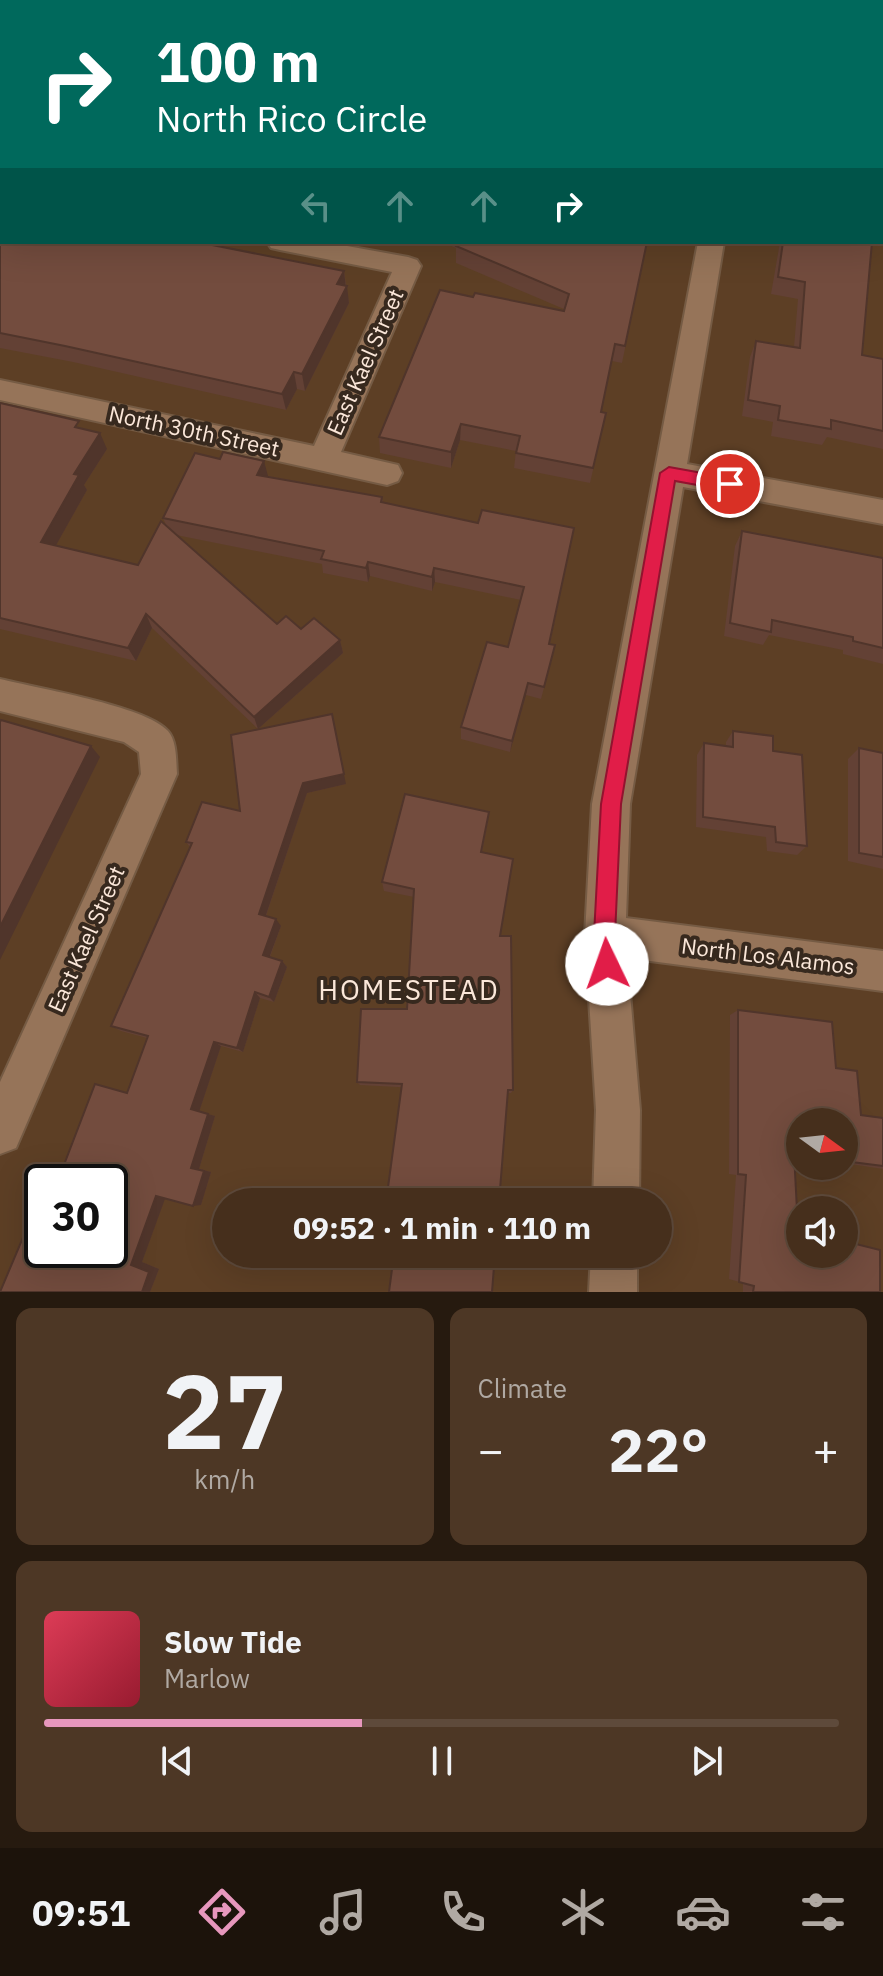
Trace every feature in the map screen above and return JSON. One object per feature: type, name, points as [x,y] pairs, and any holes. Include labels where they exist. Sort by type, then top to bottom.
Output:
[{"type":"street","name":"East Kael Street","points":[[291,244],[408,266],[323,459]]},
{"type":"street","points":[[616,1188],[618,1110],[605,935],[611,804],[711,244]]},
{"type":"street","name":"North 30th Street","points":[[0,390],[387,473]]},
{"type":"street","points":[[669,473],[883,512]]},
{"type":"street","name":"East Kael Street","points":[[0,695],[133,728],[156,743],[159,774],[0,1132]]},
{"type":"street","name":"North Los Alamos","points":[[605,935],[883,971]]},
{"type":"street","points":[[613,1292],[614,1268]]},
{"type":"building","points":[[0,244],[207,244],[344,271],[337,284],[347,286],[302,374],[294,372],[282,394],[0,333]]},
{"type":"building","points":[[647,244],[625,346],[615,344],[601,412],[606,413],[593,468],[516,453],[520,436],[461,424],[451,452],[379,437],[440,290],[473,297],[475,293],[564,311],[569,294],[456,246]]},
{"type":"building","points":[[783,244],[872,244],[862,355],[883,359],[883,431],[831,420],[831,429],[778,420],[780,406],[748,400],[756,341],[800,348],[805,282],[778,277]]},
{"type":"building","points":[[0,403],[79,421],[75,427],[100,433],[74,474],[79,475],[41,542],[138,565],[161,521],[277,624],[286,616],[301,629],[314,618],[340,640],[254,717],[146,614],[128,648],[0,618]]},
{"type":"building","points":[[223,452],[264,461],[257,475],[382,497],[381,502],[478,523],[482,510],[574,528],[549,644],[555,645],[544,687],[528,683],[512,741],[461,727],[487,642],[508,647],[524,587],[434,568],[432,577],[368,562],[366,568],[321,559],[324,551],[163,518],[195,453],[220,459]]},
{"type":"building","points":[[742,531],[883,558],[883,648],[853,641],[853,637],[772,620],[771,632],[730,623]]},
{"type":"building","points":[[332,714],[344,774],[303,783],[259,914],[276,919],[263,955],[282,961],[269,997],[255,992],[237,1048],[214,1042],[191,1109],[208,1114],[191,1168],[204,1171],[193,1206],[156,1196],[131,1265],[149,1272],[142,1292],[0,1292],[24,1235],[24,1268],[128,1268],[128,1164],[64,1164],[95,1084],[127,1093],[148,1036],[111,1026],[192,843],[186,842],[202,802],[240,811],[231,735]]},
{"type":"building","points":[[0,722],[91,746],[0,927]]},
{"type":"building","points":[[733,731],[773,736],[773,751],[802,755],[807,846],[776,842],[775,827],[703,817],[704,743],[733,747]]},
{"type":"building","points":[[859,748],[883,753],[883,857],[859,853]]},
{"type":"building","points":[[405,794],[489,812],[481,852],[513,859],[500,936],[511,936],[513,1090],[508,1090],[500,1188],[388,1188],[402,1084],[357,1082],[361,1009],[407,1009],[414,889],[382,882]]},
{"type":"building","points":[[738,1010],[832,1022],[836,1068],[857,1071],[861,1115],[883,1118],[883,1166],[858,1163],[858,1108],[786,1108],[786,1180],[795,1180],[796,1196],[786,1196],[786,1268],[858,1268],[858,1244],[880,1250],[880,1292],[753,1292],[754,1286],[739,1282],[746,1175],[738,1174]]},
{"type":"building","points":[[392,1268],[494,1268],[492,1292],[389,1292]]},
{"type":"district","name":"HOMESTEAD","points":[[409,990]]},
{"type":"route","points":[[607,964],[605,935],[611,804],[669,473],[730,484]]}]
